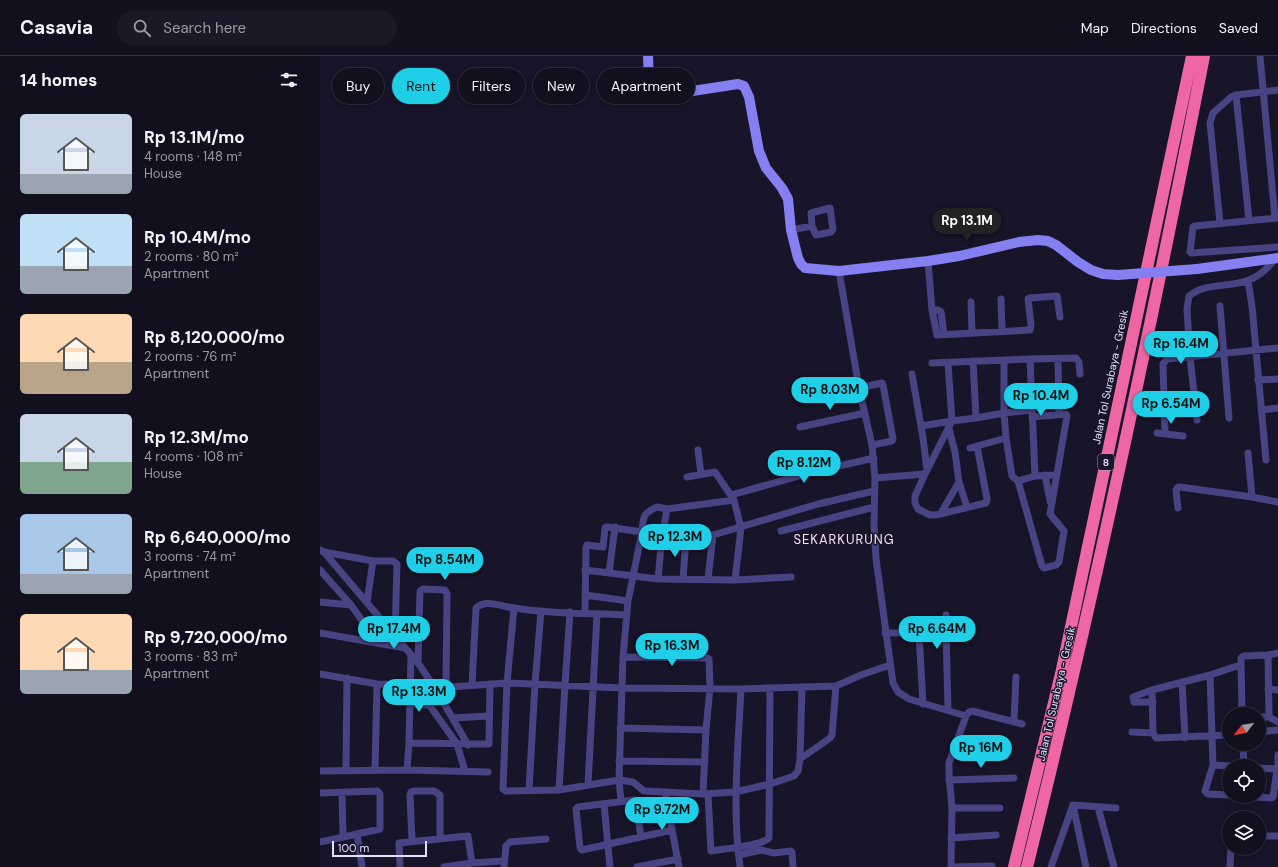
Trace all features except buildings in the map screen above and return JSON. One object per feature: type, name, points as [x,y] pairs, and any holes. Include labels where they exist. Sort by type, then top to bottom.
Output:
[{"type":"highway","name":"Jalan Tol Surabaya - Gresik","points":[[1014,867],[1065,658],[1192,56]]},
{"type":"highway","name":"Jalan Tol Surabaya - Gresik","points":[[1027,867],[1089,608],[1163,267],[1204,56]]},
{"type":"street","points":[[648,56],[651,88],[655,94],[660,96],[738,84],[744,86],[749,97],[759,151],[766,168],[788,198],[791,230],[798,258],[805,268],[839,271],[928,261],[959,256],[1019,242],[1038,240],[1048,241],[1056,245],[1078,262],[1091,270],[1103,274],[1118,275],[1197,269],[1276,259]]},
{"type":"street","points":[[1260,56],[1277,218],[1194,226],[1190,252],[1278,247]]},
{"type":"street","points":[[1220,223],[1210,123],[1213,114],[1231,96],[1278,90]]},
{"type":"street","points":[[1236,95],[1249,220]]},
{"type":"street","points":[[791,230],[812,226]]},
{"type":"street","points":[[1197,420],[1190,357],[1187,309],[1189,296],[1203,288],[1248,281],[1263,272],[1276,259]]},
{"type":"street","points":[[928,261],[932,310],[938,310],[941,312],[944,334],[1030,330],[1028,299],[1030,298],[1057,296],[1060,317]]},
{"type":"street","points":[[839,271],[859,388],[874,458],[876,559],[893,683],[898,692],[909,699],[966,716]]},
{"type":"street","points":[[1248,281],[1252,306],[1266,460]]},
{"type":"street","points":[[1001,299],[1002,331]]},
{"type":"street","points":[[971,302],[972,333]]},
{"type":"street","points":[[1220,306],[1229,418]]},
{"type":"street","points":[[1166,434],[1163,364],[1167,359],[1278,348]]},
{"type":"street","points":[[1058,358],[1059,414]]},
{"type":"street","points":[[932,363],[1058,358],[1078,360],[1080,374]]},
{"type":"street","points":[[1030,359],[1035,476]]},
{"type":"street","points":[[921,426],[1004,413],[1066,414],[1067,416],[1050,516],[1064,531],[1059,562],[1056,565],[1044,568],[1042,566],[1018,481],[1012,476],[1004,413],[1004,360]]},
{"type":"street","points":[[973,361],[976,418]]},
{"type":"street","points":[[948,362],[952,421],[915,496],[915,503],[918,509],[930,515],[936,515],[986,503],[987,501],[973,447],[1006,438]]},
{"type":"street","points":[[912,374],[921,426],[926,472]]},
{"type":"street","points":[[1258,380],[1278,379]]},
{"type":"street","points":[[859,388],[882,383],[883,385],[893,439],[889,443],[872,445]]},
{"type":"street","points":[[1261,410],[1278,408]]},
{"type":"street","points":[[800,427],[865,413]]},
{"type":"street","points":[[949,429],[955,452],[959,482],[967,507]]},
{"type":"street","points":[[1157,434],[1183,436]]},
{"type":"street","points":[[940,446],[955,452]]},
{"type":"street","points":[[698,450],[702,474]]},
{"type":"street","points":[[1248,453],[1252,498]]},
{"type":"street","points":[[621,801],[618,780],[626,615],[642,532],[643,518],[646,513],[657,507],[667,508],[733,498],[813,472],[874,458]]},
{"type":"street","points":[[687,477],[715,472],[733,498],[740,528],[735,580]]},
{"type":"street","points":[[875,478],[926,472]]},
{"type":"street","points":[[1018,481],[1035,476],[1057,475]]},
{"type":"street","points":[[1045,476],[1051,503]]},
{"type":"street","points":[[941,513],[959,482]]},
{"type":"street","points":[[1178,508],[1176,490],[1180,487],[1278,502]]},
{"type":"street","points":[[662,537],[686,539],[713,535],[818,504],[874,491]]},
{"type":"street","points":[[781,531],[874,507]]},
{"type":"street","points":[[658,579],[662,537],[667,508]]},
{"type":"street","points":[[585,613],[587,545],[603,547],[605,528],[608,526],[642,532]]},
{"type":"street","points":[[609,573],[615,527]]},
{"type":"street","points":[[708,579],[713,535]]},
{"type":"street","points":[[683,579],[686,539]]},
{"type":"street","points":[[322,551],[373,561],[393,561],[397,564],[395,636]]},
{"type":"street","points":[[322,551],[418,663],[435,688],[468,745]]},
{"type":"street","points":[[367,602],[373,561]]},
{"type":"street","points":[[320,570],[323,576],[351,605],[378,643]]},
{"type":"street","points":[[586,570],[658,579],[735,580],[791,577]]},
{"type":"street","points":[[418,663],[420,591],[424,589],[445,590],[447,592],[446,687]]},
{"type":"street","points":[[585,595],[628,601]]},
{"type":"street","points":[[320,602],[351,605]]},
{"type":"street","points":[[472,685],[476,608],[482,604],[489,603],[541,611],[626,615]]},
{"type":"street","points":[[514,608],[507,683],[503,789],[506,791],[559,790],[618,780],[633,782],[644,791],[706,794],[735,792],[770,784],[794,776],[798,771],[800,759],[802,688]]},
{"type":"street","points":[[529,790],[541,611]]},
{"type":"street","points":[[559,790],[564,685],[570,612]]},
{"type":"street","points":[[588,785],[597,614]]},
{"type":"street","points":[[946,615],[948,710]]},
{"type":"street","points":[[885,633],[946,631]]},
{"type":"street","points":[[320,633],[405,648]]},
{"type":"street","points":[[919,633],[923,704]]},
{"type":"street","points":[[1242,707],[1241,658],[1244,656],[1278,653]]},
{"type":"street","points":[[407,770],[411,655]]},
{"type":"street","points":[[1268,655],[1269,717],[1278,722]]},
{"type":"street","points":[[623,657],[709,659],[710,688],[704,762],[711,851],[765,841],[769,838],[770,688]]},
{"type":"street","points":[[1153,702],[1134,702],[1133,697],[1152,690],[1210,675],[1240,664]]},
{"type":"street","points":[[435,688],[507,683],[622,688],[802,688],[836,686],[890,665]]},
{"type":"street","points":[[320,674],[377,684],[410,685]]},
{"type":"street","points":[[1210,675],[1213,765],[1205,791],[1206,793],[1222,794]]},
{"type":"street","points":[[1014,722],[1016,677]]},
{"type":"street","points":[[346,771],[347,678]]},
{"type":"street","points":[[1182,682],[1184,738]]},
{"type":"street","points":[[375,770],[377,684]]},
{"type":"street","points":[[409,743],[468,745],[489,744],[490,684]]},
{"type":"street","points":[[800,759],[832,735],[836,686]]},
{"type":"street","points":[[740,867],[735,792],[741,689]]},
{"type":"street","points":[[1268,689],[1278,690]]},
{"type":"street","points":[[1152,690],[1153,733],[1156,738],[1222,736]]},
{"type":"street","points":[[410,704],[430,705],[457,744],[465,771]]},
{"type":"street","points":[[992,866],[952,867],[952,808],[949,764],[968,712],[972,711],[1022,724]]},
{"type":"street","points":[[453,718],[489,716]]},
{"type":"street","points":[[620,728],[706,730]]},
{"type":"street","points":[[1266,731],[1278,730]]},
{"type":"street","points":[[1132,732],[1153,733]]},
{"type":"street","points":[[957,741],[1006,756]]},
{"type":"street","points":[[1266,798],[1272,798],[1278,755]]},
{"type":"street","points":[[619,761],[704,762]]},
{"type":"street","points":[[1213,765],[1222,766]]},
{"type":"street","points":[[1266,768],[1277,769]]},
{"type":"street","points":[[320,771],[407,770],[488,772]]},
{"type":"street","points":[[949,780],[1014,778]]},
{"type":"street","points":[[320,793],[377,791],[380,794],[380,829],[320,842]]},
{"type":"street","points":[[412,841],[410,795],[411,792],[414,791],[434,791],[440,795],[440,839]]},
{"type":"street","points":[[665,792],[679,867]]},
{"type":"street","points":[[342,793],[343,837]]},
{"type":"street","points":[[641,837],[636,801],[621,801],[578,807],[576,811],[581,850],[583,850],[608,844],[641,837],[672,830]]},
{"type":"street","points":[[604,804],[610,867]]},
{"type":"street","points":[[1073,805],[1116,808]]},
{"type":"street","points":[[1051,867],[1073,805]]},
{"type":"street","points":[[1073,805],[1086,867]]},
{"type":"street","points":[[1098,807],[1114,867]]},
{"type":"street","points":[[952,808],[1000,808]]},
{"type":"street","points":[[357,834],[362,867]]},
{"type":"street","points":[[951,838],[996,835]]},
{"type":"street","points":[[400,867],[399,843],[468,836],[472,863]]},
{"type":"street","points":[[1266,836],[1278,836]]},
{"type":"street","points":[[444,867],[472,863],[503,864],[506,846],[510,842],[546,839]]},
{"type":"street","points":[[739,855],[761,850],[774,853],[790,851],[793,854],[793,867]]},
{"type":"street","points":[[1054,855],[1056,867]]},
{"type":"street","points":[[1230,867],[1231,855]]},
{"type":"street","points":[[637,867],[678,859]]},
{"type":"district","name":"SEKARKURUNG","points":[[844,539]]}]
